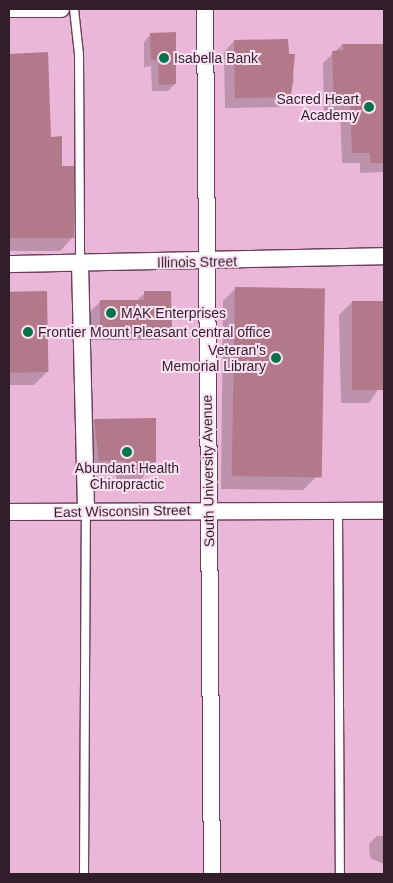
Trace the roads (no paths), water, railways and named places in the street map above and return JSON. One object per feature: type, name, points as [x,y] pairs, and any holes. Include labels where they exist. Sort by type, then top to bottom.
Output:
[{"type":"street","points":[[9,9],[60,9]]},
{"type":"street","name":"South University Avenue","points":[[205,9],[205,262],[212,874]]},
{"type":"street","name":"Illinois Street","points":[[9,264],[205,262],[384,256]]},
{"type":"street","points":[[80,263],[86,512]]},
{"type":"street","name":"East Wisconsin Street","points":[[9,512],[384,511]]},
{"type":"lane","points":[[74,9],[79,54],[80,263]]},
{"type":"lane","points":[[338,511],[340,874]]},
{"type":"lane","points":[[84,874],[86,512]]},
{"type":"place","name":"Isabella Bank","points":[[164,58]]},
{"type":"place","name":"Sacred Heart Academy","points":[[369,107]]},
{"type":"place","name":"MAK Enterprises","points":[[111,313]]},
{"type":"place","name":"Frontier Mount Pleasant central office","points":[[28,332]]},
{"type":"place","name":"Veteran's Memorial Library","points":[[276,358]]},
{"type":"place","name":"Abundant Health Chiropractic","points":[[127,452]]}]
